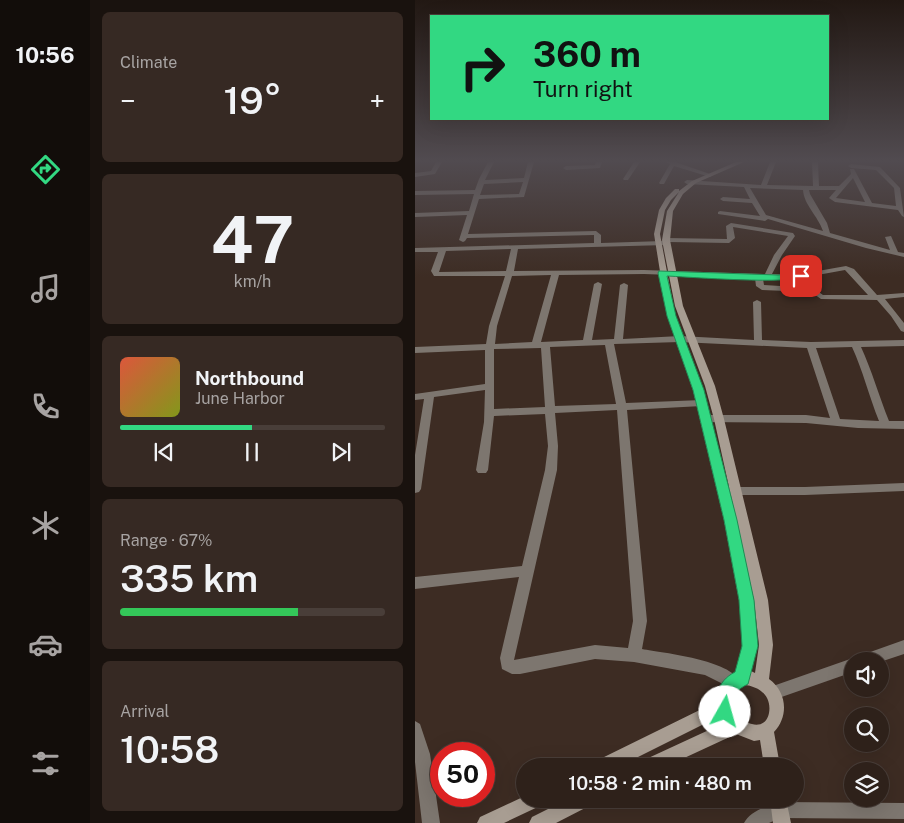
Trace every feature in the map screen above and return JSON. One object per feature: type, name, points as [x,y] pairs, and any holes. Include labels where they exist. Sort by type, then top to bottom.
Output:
[{"type":"street","points":[[460,248],[475,200]]},
{"type":"street","points":[[555,274],[541,344],[553,446],[551,470],[507,664],[512,667],[520,666],[595,652],[634,655],[705,668],[737,680],[751,678],[761,681],[770,688],[777,708],[774,721],[761,732],[749,732],[735,726],[724,706],[726,691],[737,680],[750,646],[746,600],[723,491],[701,403],[671,316],[663,242],[670,211],[676,200]]},
{"type":"street","points":[[738,200],[754,202],[764,218],[766,230]]},
{"type":"street","points":[[810,200],[824,223],[827,235]]},
{"type":"street","points":[[843,200],[902,212]]},
{"type":"street","points":[[867,200],[870,206]]},
{"type":"street","points":[[415,215],[472,213]]},
{"type":"street","points":[[720,213],[791,223],[857,245],[904,255]]},
{"type":"street","points":[[415,250],[729,241],[731,238],[729,226],[731,225],[793,235],[763,277],[762,288],[813,290],[821,297],[876,298],[904,294]]},
{"type":"street","points":[[464,236],[594,233],[598,235],[597,245]]},
{"type":"street","points":[[889,237],[895,253]]},
{"type":"street","points":[[482,470],[489,413],[490,346],[493,326],[515,247]]},
{"type":"street","points":[[443,249],[435,271],[437,274],[667,274],[763,277],[801,276],[846,268],[893,314],[904,329]]},
{"type":"street","points":[[667,274],[710,386],[736,491],[761,600],[766,645],[761,681]]},
{"type":"street","points":[[587,342],[598,284]]},
{"type":"street","points":[[624,285],[614,341],[622,407],[641,620],[634,655]]},
{"type":"street","points":[[757,302],[758,343]]},
{"type":"street","points":[[415,350],[587,342],[680,340],[811,345],[904,343]]},
{"type":"street","points":[[855,344],[869,372],[874,397],[885,424]]},
{"type":"street","points":[[811,345],[836,422]]},
{"type":"street","points":[[415,397],[490,386]]},
{"type":"street","points":[[415,487],[419,437],[430,395]]},
{"type":"street","points":[[489,413],[701,403]]},
{"type":"street","points":[[705,419],[806,419],[904,424]]},
{"type":"street","points":[[723,491],[821,491],[904,487]]},
{"type":"street","points":[[415,584],[527,571]]},
{"type":"street","points":[[889,652],[904,647]]},
{"type":"street","points":[[773,694],[844,668]]},
{"type":"street","points":[[620,758],[724,706]]},
{"type":"street","points":[[667,758],[735,726]]},
{"type":"street","points":[[415,728],[422,754],[431,823]]},
{"type":"street","points":[[766,729],[771,758]]},
{"type":"street","points":[[486,823],[517,808]]},
{"type":"street","points":[[538,823],[567,808]]},
{"type":"street","points":[[753,823],[770,813],[780,811],[904,811]]},
{"type":"route","points":[[725,712],[724,700],[726,691],[733,682],[742,678],[750,646],[746,600],[731,520],[698,390],[671,316],[662,273],[801,276]]}]
